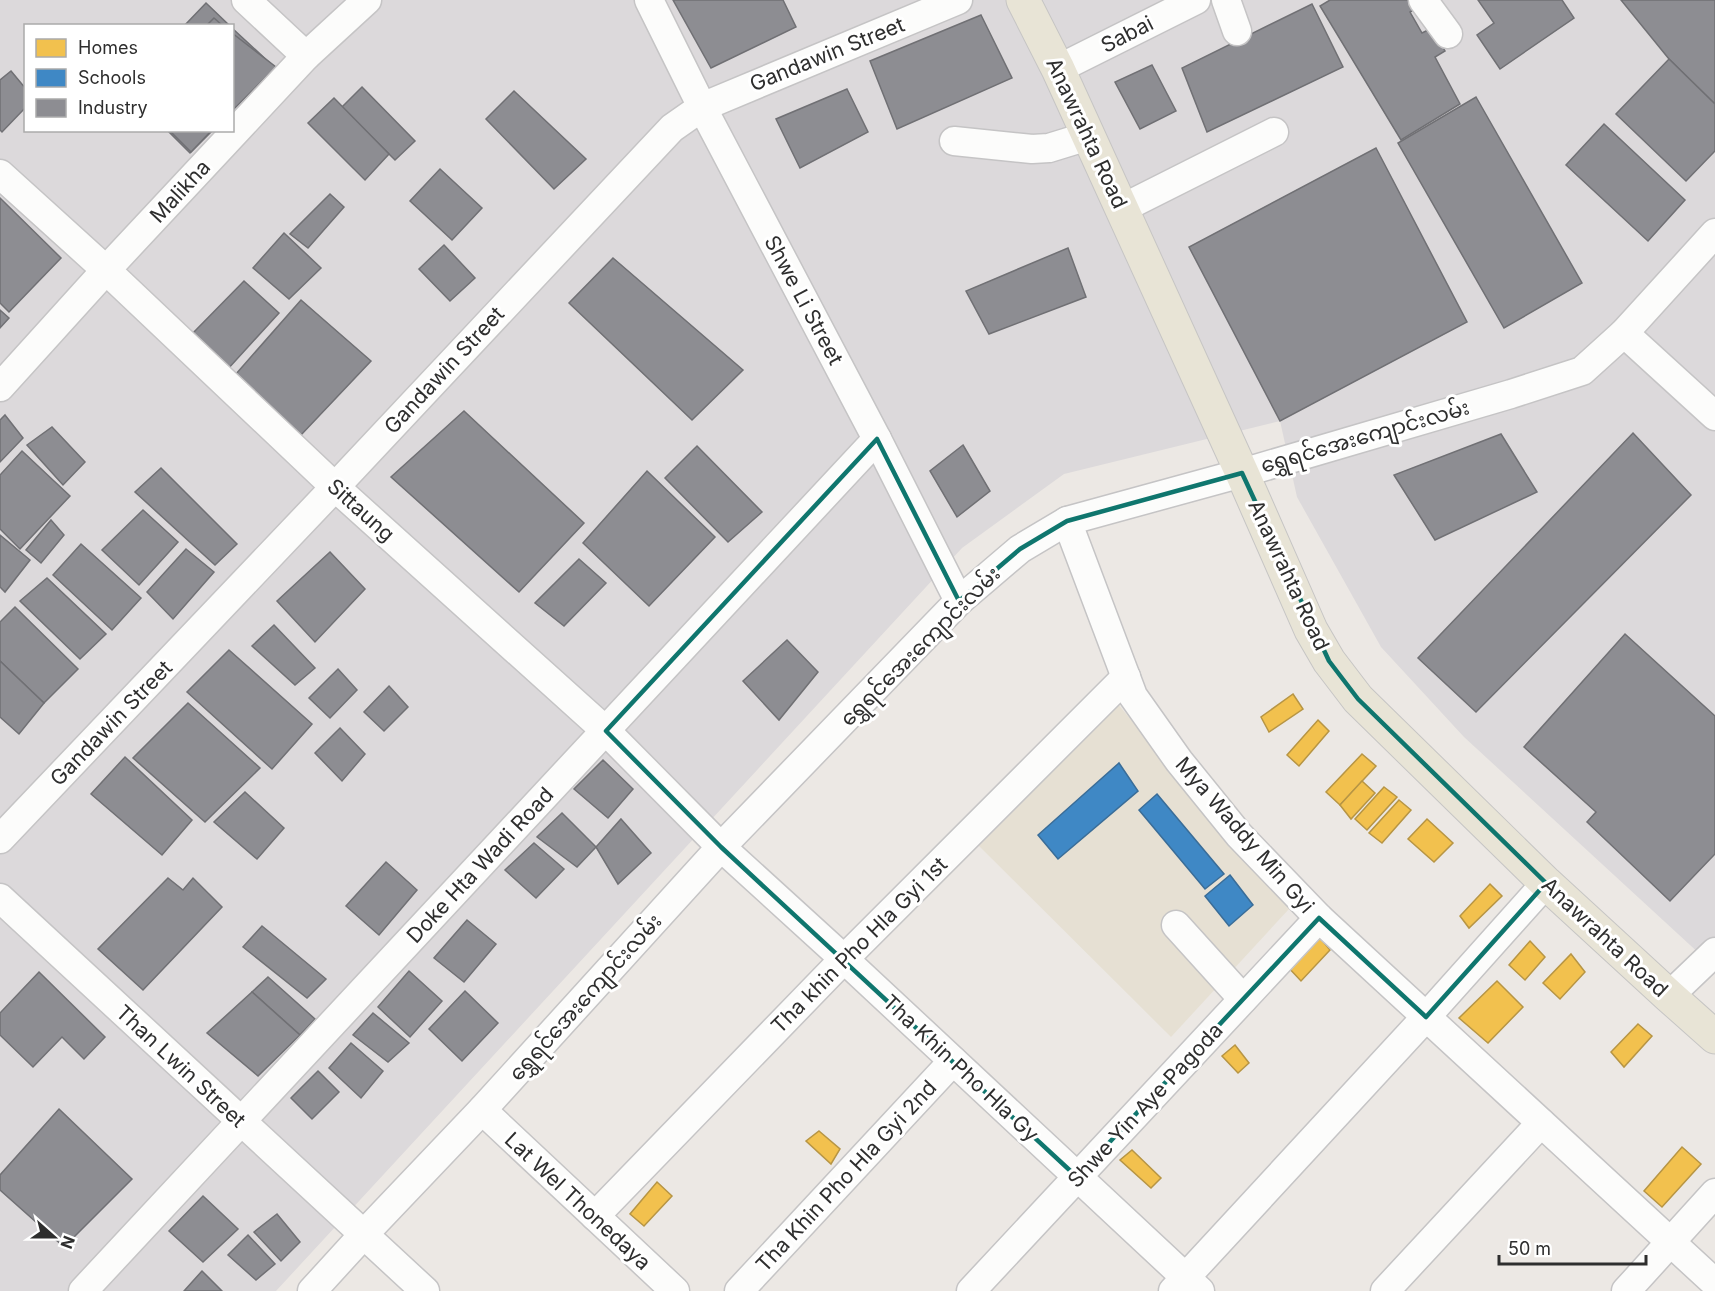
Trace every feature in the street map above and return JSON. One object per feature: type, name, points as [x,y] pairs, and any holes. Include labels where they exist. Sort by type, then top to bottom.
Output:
[{"type":"main road","name":"Anawrahta Road","points":[[1023,0],[1058,69],[1311,630],[1329,661],[1358,699],[1546,883],[1715,1037]]},
{"type":"street","points":[[246,0],[306,56]]},
{"type":"street","name":"Malikha","points":[[0,387],[306,56],[367,0]]},
{"type":"street","name":"Shwe Li Street","points":[[649,0],[702,107],[959,601]]},
{"type":"street","name":"Gandawin Street","points":[[0,839],[672,128],[702,107],[958,0]]},
{"type":"street","name":"Sabai","points":[[1058,69],[1196,0]]},
{"type":"street","points":[[1226,0],[1237,31]]},
{"type":"street","points":[[1423,0],[1448,34]]},
{"type":"street","points":[[1121,209],[1274,132]]},
{"type":"street","points":[[954,141],[1032,149],[1049,148],[1088,136]]},
{"type":"street","name":"Sittaung","points":[[0,174],[106,270],[335,487],[606,731],[721,847]]},
{"type":"street","name":"ရွှေရင်အေးကျောင်းလမ်း","points":[[312,1291],[482,1110],[721,847],[959,601],[1020,549],[1067,521],[1242,473],[1582,371],[1623,333],[1715,233]]},
{"type":"street","points":[[1623,333],[1715,416]]},
{"type":"street","name":"Doke Hta Wadi Road","points":[[83,1291],[877,440]]},
{"type":"street","name":"Mya Waddy Min Gyi","points":[[1067,521],[1133,696],[1179,761],[1239,835],[1319,918],[1715,1283]]},
{"type":"street","name":"Tha khin Pho Hla Gyi 1st","points":[[595,1216],[844,959],[1126,677]]},
{"type":"street","name":"Tha Khin Pho Hla Gy","points":[[721,847],[1077,1177],[1186,1287]]},
{"type":"street","points":[[1186,1287],[1546,883]]},
{"type":"street","name":"Than Lwin Street","points":[[0,898],[425,1291]]},
{"type":"street","name":"Shwe Yin Aye Pagoda","points":[[971,1291],[1319,918]]},
{"type":"street","points":[[1176,925],[1243,999]]},
{"type":"street","points":[[1669,996],[1715,951]]},
{"type":"street","name":"Tha Khin Pho Hla Gyi 2nd","points":[[739,1291],[953,1061]]},
{"type":"street","name":"Lat Wel Thonedaya","points":[[482,1110],[675,1291]]},
{"type":"street","points":[[1385,1291],[1541,1123]]},
{"type":"street","points":[[1626,1291],[1715,1193]]},
{"type":"highlighted area","points":[[877,439],[959,601],[1020,549],[1067,521],[1242,473],[1329,661],[1358,699],[1546,883],[1426,1017],[1319,918],[1077,1177],[721,847],[606,731]]},
{"type":"shaded area","points":[[0,0],[1715,0],[1715,968],[1464,737],[1381,647],[1297,497],[1280,421],[1064,474],[962,548],[276,1291],[0,1291]]},
{"type":"shaded area","points":[[1117,703],[1289,909],[1171,1037],[976,843]]},
{"type":"building: Homes","points":[[1293,694],[1303,709],[1269,732],[1261,717]]},
{"type":"building: Homes","points":[[1318,720],[1329,731],[1299,766],[1287,755]]},
{"type":"building: Homes","points":[[1362,754],[1376,766],[1340,805],[1326,792]]},
{"type":"building: Homes","points":[[1362,781],[1375,793],[1351,819],[1340,805]]},
{"type":"building: Homes","points":[[1384,787],[1397,797],[1367,830],[1355,819]]},
{"type":"building: Homes","points":[[1399,800],[1411,810],[1382,843],[1369,833]]},
{"type":"building: Homes","points":[[1427,819],[1453,843],[1434,862],[1408,839]]},
{"type":"building: Homes","points":[[1490,884],[1502,896],[1469,928],[1460,916]]},
{"type":"building: Homes","points":[[1317,934],[1330,950],[1301,981],[1287,966]]},
{"type":"building: Homes","points":[[1530,941],[1545,957],[1525,980],[1509,965]]},
{"type":"building: Homes","points":[[1571,954],[1585,972],[1560,999],[1543,983]]},
{"type":"building: Homes","points":[[1497,981],[1523,1007],[1488,1043],[1459,1018]]},
{"type":"building: Homes","points":[[1638,1024],[1652,1036],[1624,1067],[1611,1052]]},
{"type":"building: Homes","points":[[1235,1045],[1249,1063],[1238,1073],[1222,1056]]},
{"type":"building: Homes","points":[[819,1131],[840,1149],[831,1164],[806,1141]]},
{"type":"building: Homes","points":[[1682,1147],[1701,1164],[1662,1207],[1644,1191]]},
{"type":"building: Homes","points":[[1132,1150],[1161,1178],[1151,1188],[1120,1160]]},
{"type":"building: Homes","points":[[657,1182],[672,1196],[644,1226],[630,1214]]},
{"type":"building: Schools","points":[[1119,763],[1138,791],[1058,859],[1038,835]]},
{"type":"building: Schools","points":[[1157,794],[1224,874],[1205,889],[1139,810]]},
{"type":"building: Schools","points":[[1230,875],[1253,905],[1229,926],[1205,896]]},
{"type":"building: Industry","points":[[673,0],[783,0],[796,27],[711,68]]},
{"type":"building: Industry","points":[[1330,0],[1413,0],[1417,8],[1410,12],[1422,33],[1432,28],[1445,51],[1435,57],[1460,104],[1401,140],[1320,6]]},
{"type":"building: Industry","points":[[1478,0],[1562,0],[1574,18],[1500,69],[1477,35],[1494,23]]},
{"type":"building: Industry","points":[[1621,0],[1715,0],[1715,104],[1669,59]]},
{"type":"building: Industry","points":[[206,3],[228,24],[186,24]]},
{"type":"building: Industry","points":[[1312,4],[1343,67],[1207,132],[1182,68]]},
{"type":"building: Industry","points":[[981,15],[1012,78],[897,129],[870,61]]},
{"type":"building: Industry","points":[[214,18],[221,24],[208,24]]},
{"type":"building: Industry","points":[[234,30],[273,66],[234,107]]},
{"type":"building: Industry","points":[[234,35],[276,67],[234,109]]},
{"type":"building: Industry","points":[[1669,59],[1715,104],[1715,151],[1686,181],[1616,114]]},
{"type":"building: Industry","points":[[1152,65],[1176,111],[1140,129],[1115,82]]},
{"type":"building: Industry","points":[[11,71],[24,87],[24,109],[2,132],[0,130],[0,80]]},
{"type":"building: Industry","points":[[362,87],[415,141],[395,160],[342,107]]},
{"type":"building: Industry","points":[[847,89],[868,132],[800,168],[776,119]]},
{"type":"building: Industry","points":[[514,91],[586,159],[554,189],[486,119]]},
{"type":"building: Industry","points":[[1476,97],[1582,283],[1504,328],[1398,143]]},
{"type":"building: Industry","points":[[334,98],[389,154],[365,180],[308,123]]},
{"type":"building: Industry","points":[[1604,124],[1685,200],[1648,241],[1566,165]]},
{"type":"building: Industry","points":[[169,132],[211,132],[190,153]]},
{"type":"building: Industry","points":[[171,132],[210,132],[191,152]]},
{"type":"building: Industry","points":[[1376,148],[1467,322],[1280,421],[1189,247]]},
{"type":"building: Industry","points":[[440,169],[482,208],[452,240],[410,201]]},
{"type":"building: Industry","points":[[330,194],[344,207],[308,248],[290,234]]},
{"type":"building: Industry","points":[[0,198],[61,258],[9,312],[0,303]]},
{"type":"building: Industry","points":[[284,233],[321,268],[289,299],[253,268]]},
{"type":"building: Industry","points":[[444,245],[475,278],[450,301],[419,269]]},
{"type":"building: Industry","points":[[1068,248],[1086,297],[989,334],[966,291]]},
{"type":"building: Industry","points":[[613,258],[743,370],[692,420],[569,303]]},
{"type":"building: Industry","points":[[244,281],[279,313],[227,370],[192,334]]},
{"type":"building: Industry","points":[[301,300],[371,361],[301,435],[236,374]]},
{"type":"building: Industry","points":[[0,310],[9,318],[0,328]]},
{"type":"building: Industry","points":[[464,411],[584,523],[519,592],[391,477]]},
{"type":"building: Industry","points":[[5,415],[23,438],[0,462],[0,420]]},
{"type":"building: Industry","points":[[52,427],[85,462],[63,485],[27,445]]},
{"type":"building: Industry","points":[[1633,433],[1691,495],[1476,712],[1418,658]]},
{"type":"building: Industry","points":[[1501,434],[1537,492],[1435,540],[1394,475]]},
{"type":"building: Industry","points":[[963,445],[990,491],[957,517],[930,471]]},
{"type":"building: Industry","points":[[697,446],[762,512],[728,542],[665,478]]},
{"type":"building: Industry","points":[[22,451],[70,496],[20,549],[0,529],[0,475]]},
{"type":"building: Industry","points":[[161,468],[237,544],[215,565],[135,492]]},
{"type":"building: Industry","points":[[647,471],[715,537],[649,606],[583,543]]},
{"type":"building: Industry","points":[[143,510],[178,542],[139,585],[102,550]]},
{"type":"building: Industry","points":[[51,520],[64,535],[41,563],[26,550]]},
{"type":"building: Industry","points":[[0,535],[30,560],[5,592],[0,587]]},
{"type":"building: Industry","points":[[81,544],[141,598],[112,630],[53,575]]},
{"type":"building: Industry","points":[[186,549],[214,572],[173,619],[147,592]]},
{"type":"building: Industry","points":[[330,552],[365,589],[315,642],[277,601]]},
{"type":"building: Industry","points":[[579,559],[606,583],[564,626],[535,603]]},
{"type":"building: Industry","points":[[47,578],[106,634],[80,659],[20,601]]},
{"type":"building: Industry","points":[[15,607],[78,669],[44,703],[0,661],[0,622]]},
{"type":"building: Industry","points":[[274,625],[315,668],[295,685],[252,646]]},
{"type":"building: Industry","points":[[1625,634],[1715,716],[1715,854],[1670,901],[1587,822],[1596,812],[1524,747]]},
{"type":"building: Industry","points":[[787,640],[818,672],[779,720],[743,681]]},
{"type":"building: Industry","points":[[229,650],[312,724],[272,769],[187,692]]},
{"type":"building: Industry","points":[[0,661],[44,703],[19,734],[0,717]]},
{"type":"building: Industry","points":[[338,669],[357,690],[330,718],[309,698]]},
{"type":"building: Industry","points":[[389,686],[408,707],[384,731],[364,712]]},
{"type":"building: Industry","points":[[188,703],[260,768],[205,822],[133,758]]},
{"type":"building: Industry","points":[[340,728],[365,754],[342,781],[315,753]]},
{"type":"building: Industry","points":[[125,757],[192,820],[162,855],[91,794]]},
{"type":"building: Industry","points":[[603,760],[633,789],[608,818],[574,789]]},
{"type":"building: Industry","points":[[245,792],[284,828],[257,859],[214,822]]},
{"type":"building: Industry","points":[[562,813],[596,847],[577,867],[537,837]]},
{"type":"building: Industry","points":[[621,819],[651,853],[618,884],[596,847]]},
{"type":"building: Industry","points":[[534,843],[564,869],[536,898],[505,870]]},
{"type":"building: Industry","points":[[386,862],[417,890],[379,935],[346,906]]},
{"type":"building: Industry","points":[[168,878],[183,890],[193,878],[222,907],[143,990],[98,949]]},
{"type":"building: Industry","points":[[467,920],[496,944],[464,982],[434,958]]},
{"type":"building: Industry","points":[[262,926],[326,979],[307,998],[243,947]]},
{"type":"building: Industry","points":[[409,971],[442,1001],[410,1037],[378,1007]]},
{"type":"building: Industry","points":[[39,972],[105,1037],[84,1059],[62,1037],[33,1067],[0,1035],[0,1013]]},
{"type":"building: Industry","points":[[268,977],[315,1019],[300,1035],[252,992]]},
{"type":"building: Industry","points":[[465,991],[498,1023],[462,1061],[429,1029]]},
{"type":"building: Industry","points":[[252,992],[300,1035],[258,1076],[207,1033]]},
{"type":"building: Industry","points":[[373,1013],[409,1043],[388,1062],[353,1035]]},
{"type":"building: Industry","points":[[351,1043],[383,1071],[361,1098],[329,1068]]},
{"type":"building: Industry","points":[[318,1071],[339,1092],[312,1119],[291,1098]]},
{"type":"building: Industry","points":[[59,1109],[132,1179],[64,1247],[0,1190],[0,1175]]},
{"type":"building: Industry","points":[[203,1196],[238,1229],[203,1262],[169,1231]]},
{"type":"building: Industry","points":[[277,1214],[300,1242],[281,1261],[254,1232]]},
{"type":"building: Industry","points":[[248,1235],[275,1264],[256,1280],[228,1255]]},
{"type":"building: Industry","points":[[202,1271],[222,1291],[184,1291]]}]
